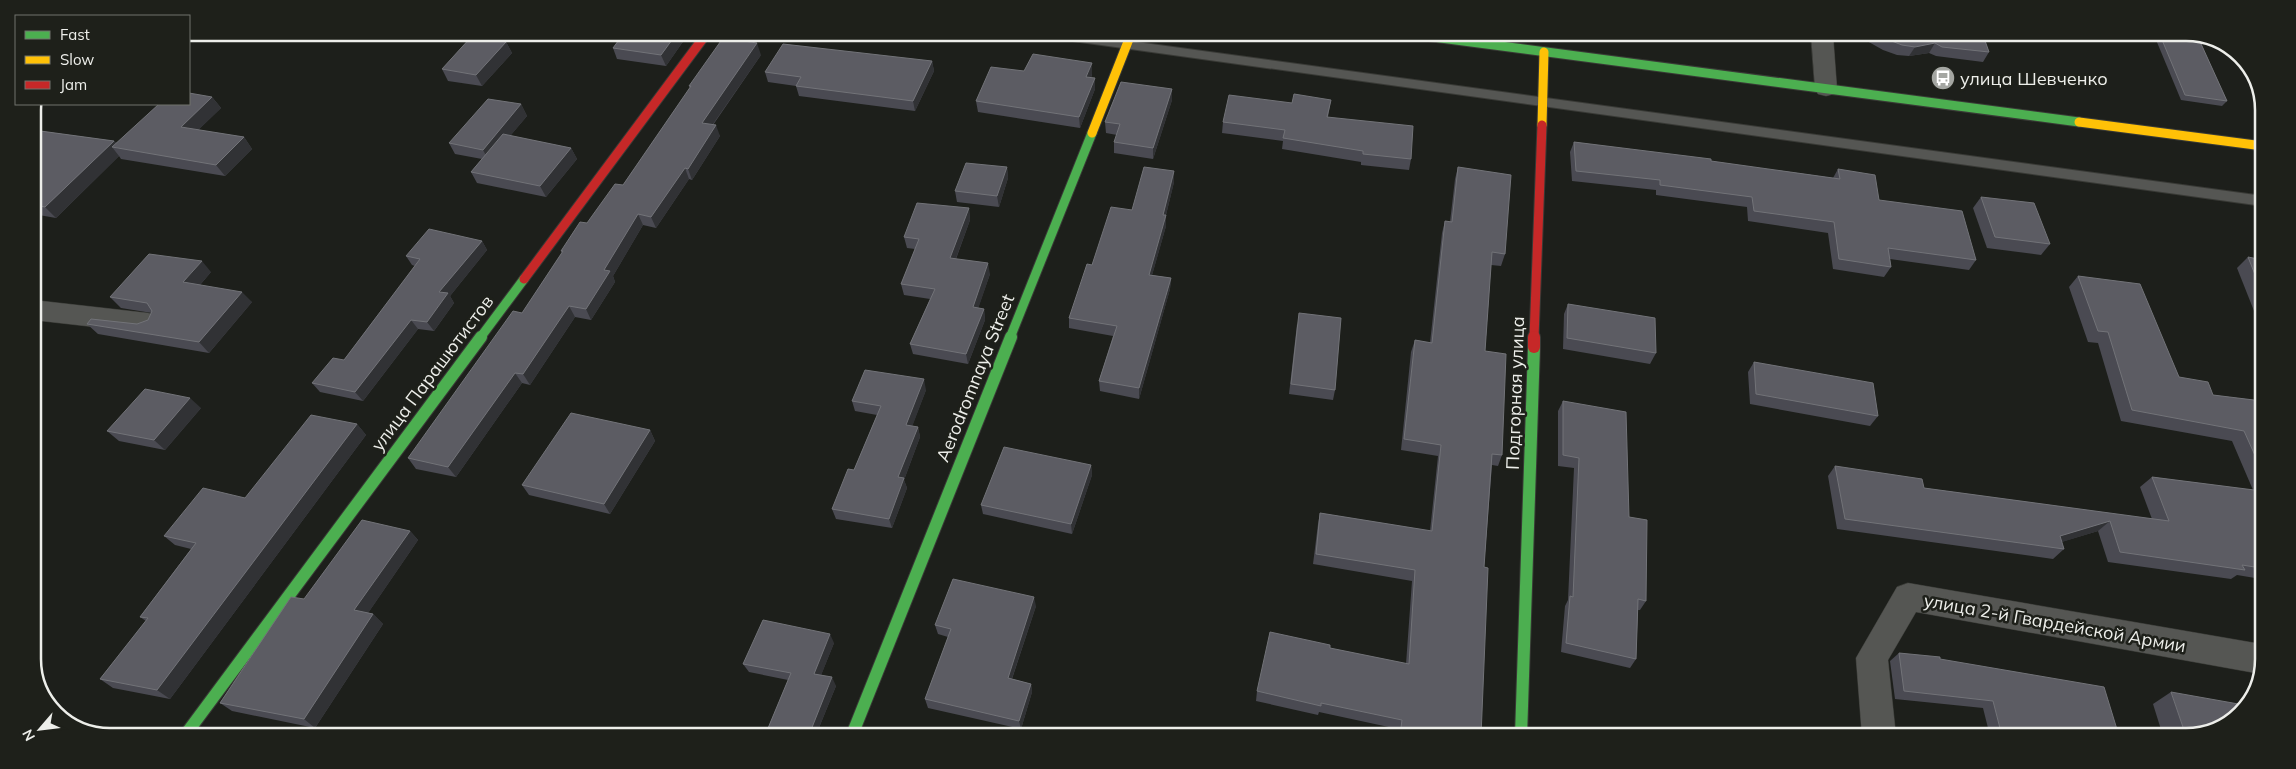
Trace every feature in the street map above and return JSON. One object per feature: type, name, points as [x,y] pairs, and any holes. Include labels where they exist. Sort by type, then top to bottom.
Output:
[{"type":"street","name":"улица Парашютистов","points":[[190,728],[701,41]]},
{"type":"street","name":"Aerodromnaya Street","points":[[855,728],[1128,41]]},
{"type":"street","points":[[1462,41],[2255,145]]},
{"type":"street","points":[[1822,41],[1826,89]]},
{"type":"street","name":"Подгорная улица","points":[[1521,728],[1544,52]]},
{"type":"street","points":[[41,311],[148,323]]},
{"type":"street","name":"улица 2-й Гвардейской Армии","points":[[1878,728],[1872,658],[1908,597],[2255,658]]},
{"type":"lane","points":[[1142,41],[1543,103],[2255,200]]},
{"type":"building","points":[[467,41],[506,42],[476,75],[442,69]]},
{"type":"building","points":[[618,41],[671,41],[661,55],[613,48]]},
{"type":"building","points":[[721,41],[757,43],[702,123],[716,125],[688,169],[685,168],[651,217],[638,214],[604,270],[610,271],[586,309],[569,306],[523,374],[515,373],[448,467],[408,458],[513,311],[522,313],[580,222],[587,223],[615,184],[623,185],[691,86],[689,86]]},
{"type":"building","points":[[1892,41],[1985,41],[1989,52],[1942,47],[1935,43],[1915,47]]},
{"type":"building","points":[[2162,41],[2201,43],[2227,101],[2185,95]]},
{"type":"building","points":[[783,44],[932,61],[913,101],[796,86],[801,77],[765,72]]},
{"type":"building","points":[[1033,54],[1092,63],[1086,77],[1095,78],[1079,117],[976,101],[991,67],[1024,71]]},
{"type":"building","points":[[1121,82],[1172,89],[1153,148],[1114,142],[1120,124],[1105,122]]},
{"type":"building","points":[[190,93],[212,97],[181,127],[244,137],[216,165],[112,147],[158,105],[190,105]]},
{"type":"building","points":[[1294,94],[1331,100],[1327,117],[1413,126],[1411,159],[1363,154],[1363,151],[1283,138],[1285,130],[1223,122],[1229,95],[1292,103]]},
{"type":"building","points":[[488,99],[521,104],[483,150],[449,143]]},
{"type":"building","points":[[41,131],[114,141],[45,207],[41,206]]},
{"type":"building","points":[[503,134],[571,148],[540,186],[471,172]]},
{"type":"building","points":[[1574,142],[1711,159],[1711,161],[1840,179],[1838,169],[1875,175],[1879,200],[1962,211],[1976,260],[1888,248],[1891,267],[1839,259],[1834,222],[1754,211],[1752,197],[1660,185],[1660,180],[1576,171]]},
{"type":"building","points":[[966,163],[1007,167],[997,196],[955,191]]},
{"type":"building","points":[[1144,167],[1174,171],[1163,215],[1166,215],[1149,275],[1171,278],[1139,388],[1099,381],[1117,326],[1069,318],[1087,264],[1092,265],[1111,207],[1132,210]]},
{"type":"building","points":[[1458,167],[1511,175],[1505,254],[1492,252],[1485,351],[1506,354],[1502,455],[1492,454],[1484,567],[1488,568],[1481,728],[1401,728],[1402,720],[1321,703],[1321,706],[1257,691],[1270,632],[1330,645],[1330,648],[1409,664],[1415,570],[1316,554],[1320,513],[1432,531],[1441,445],[1404,439],[1415,340],[1432,343],[1445,221],[1452,222]]},
{"type":"building","points":[[1981,197],[2034,203],[2050,244],[1995,237]]},
{"type":"building","points":[[917,203],[969,208],[950,258],[988,263],[973,307],[984,309],[966,354],[910,344],[935,289],[901,284],[919,239],[904,237]]},
{"type":"building","points":[[429,229],[482,241],[439,292],[448,293],[427,322],[411,320],[355,392],[312,383],[333,358],[344,360],[420,259],[406,256]]},
{"type":"building","points":[[149,254],[202,261],[183,282],[242,292],[199,342],[87,324],[91,319],[137,324],[148,320],[152,311],[147,303],[110,297]]},
{"type":"building","points":[[2248,257],[2255,258],[2255,274]]},
{"type":"building","points":[[2078,276],[2140,284],[2179,377],[2208,382],[2213,395],[2255,400],[2255,455],[2244,431],[2132,410],[2108,332],[2098,331]]},
{"type":"building","points":[[1568,304],[1655,318],[1656,353],[1567,338]]},
{"type":"building","points":[[1299,313],[1341,318],[1335,390],[1291,384]]},
{"type":"building","points":[[1754,362],[1873,383],[1878,416],[1756,394]]},
{"type":"building","points":[[865,370],[924,379],[906,425],[918,427],[898,477],[904,478],[889,519],[832,509],[848,469],[854,470],[881,406],[852,401]]},
{"type":"building","points":[[145,389],[190,398],[154,440],[107,431]]},
{"type":"building","points":[[1563,401],[1626,412],[1629,517],[1647,520],[1646,601],[1638,599],[1636,659],[1566,643],[1570,596],[1573,597],[1579,458],[1563,455]]},
{"type":"building","points":[[571,413],[650,430],[604,504],[522,485]]},
{"type":"building","points":[[311,415],[357,424],[157,690],[100,679],[148,618],[140,617],[196,543],[164,536],[203,488],[245,498]]},
{"type":"building","points":[[1004,447],[1091,465],[1071,524],[981,505]]},
{"type":"building","points":[[1835,466],[1922,479],[1924,488],[2169,521],[2152,477],[2255,490],[2255,567],[2242,565],[2245,570],[2120,552],[2110,521],[2060,536],[2064,549],[1845,519]]},
{"type":"building","points":[[362,520],[410,531],[354,610],[373,614],[304,719],[220,703],[291,597],[304,599]]},
{"type":"building","points":[[953,579],[1034,597],[1008,678],[1031,684],[1019,721],[925,699],[951,629],[935,625]]},
{"type":"building","points":[[763,620],[830,634],[814,674],[832,677],[812,728],[768,728],[791,673],[743,664]]},
{"type":"building","points":[[1899,653],[1940,657],[1940,659],[2104,687],[2117,728],[2000,728],[1993,701],[1904,691]]},
{"type":"building","points":[[2171,692],[2238,704],[2228,714],[2216,721],[2183,728]]},
{"type":"traffic: fast","points":[[1463,41],[2079,122]]},
{"type":"traffic: fast","points":[[855,728],[1092,133]]},
{"type":"traffic: fast","points":[[190,728],[524,279]]},
{"type":"traffic: fast","points":[[1521,728],[1534,347]]},
{"type":"traffic: slow","points":[[1092,133],[1128,41]]},
{"type":"traffic: slow","points":[[1542,125],[1544,52]]},
{"type":"traffic: slow","points":[[2079,122],[2255,145]]},
{"type":"traffic: jam","points":[[524,279],[701,41]]},
{"type":"traffic: jam","points":[[1534,347],[1542,125]]},
{"type":"place","name":"улица Шевченко","points":[[1943,78]]}]
